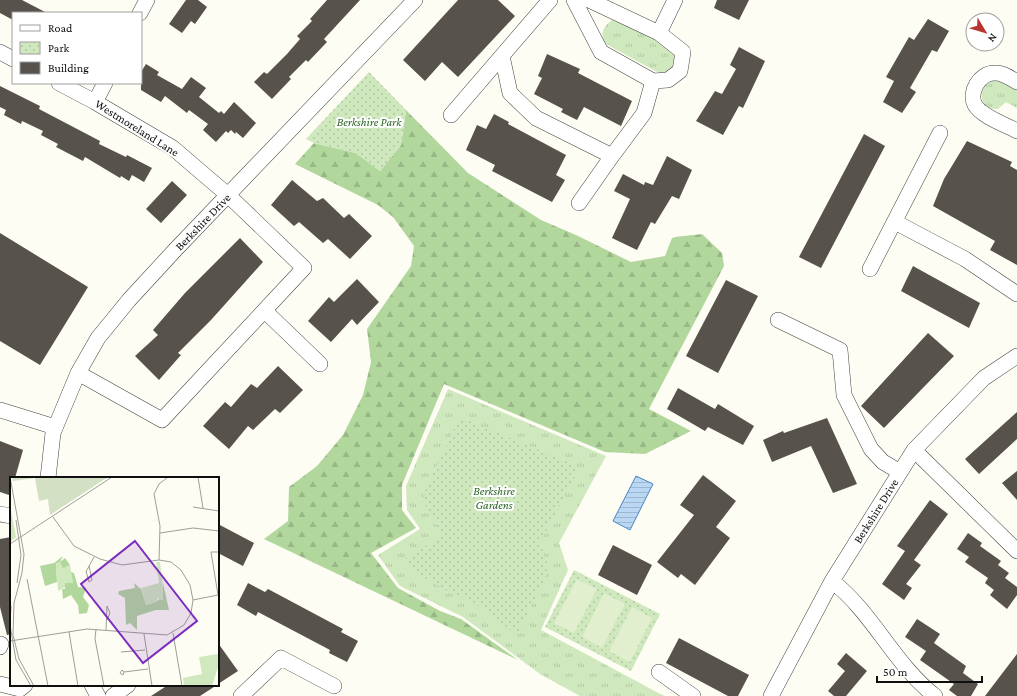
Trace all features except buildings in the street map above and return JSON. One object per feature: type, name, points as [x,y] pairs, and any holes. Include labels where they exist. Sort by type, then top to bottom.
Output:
[{"type":"street","points":[[141,12],[147,0]]},
{"type":"street","name":"Berkshire Drive","points":[[48,477],[55,427],[78,373],[98,338],[129,300],[414,0]]},
{"type":"street","points":[[451,115],[550,0]]},
{"type":"street","points":[[574,0],[601,52],[653,80],[668,80],[680,71],[683,52],[659,33],[589,0]]},
{"type":"street","points":[[659,33],[675,0]]},
{"type":"street","points":[[0,52],[12,58]]},
{"type":"street","points":[[502,56],[510,93],[536,118],[612,156]]},
{"type":"street","points":[[1017,82],[1002,74],[987,74],[979,80],[973,98],[975,105],[979,110],[1017,131]]},
{"type":"street","points":[[579,203],[644,113],[653,80]]},
{"type":"street","name":"Westmoreland Lane","points":[[61,84],[95,102],[173,148],[229,196],[304,268],[265,311]]},
{"type":"street","points":[[95,102],[104,84]]},
{"type":"street","points":[[870,270],[940,133]]},
{"type":"street","points":[[895,222],[965,259],[1017,294]]},
{"type":"street","points":[[78,373],[162,420],[265,311],[320,364]]},
{"type":"street","points":[[778,320],[840,350],[844,395],[871,449],[883,462],[900,472]]},
{"type":"street","name":"Berkshire Drive","points":[[771,696],[832,581],[914,450],[984,378],[1017,356]]},
{"type":"street","points":[[0,410],[55,427]]},
{"type":"street","points":[[914,450],[1017,551]]},
{"type":"street","points":[[0,514],[10,516]]},
{"type":"street","points":[[832,581],[860,607],[908,671],[935,696]]},
{"type":"street","points":[[242,696],[281,658],[334,686]]},
{"type":"street","points":[[658,672],[694,696]]},
{"type":"street","points":[[0,684],[20,689],[24,686]]},
{"type":"street","points":[[93,686],[98,696]]},
{"type":"street","points":[[113,696],[127,686]]},
{"type":"green space","points":[[612,20],[618,21],[675,51],[678,62],[671,72],[661,74],[606,44],[602,34],[606,25]]},
{"type":"green space","name":"Berkshire Park","points":[[369,72],[406,110],[401,145],[380,171],[356,153],[314,143],[306,139]]},
{"type":"green space","points":[[997,80],[1017,89],[1017,108],[1006,102],[998,109],[991,108],[983,101],[982,96],[985,86],[990,82]]},
{"type":"green space","points":[[406,110],[468,173],[541,220],[576,235],[631,262],[665,256],[672,238],[679,236],[702,234],[722,253],[724,266],[649,409],[691,431],[645,454],[605,452],[444,384],[402,485],[402,510],[416,528],[371,553],[398,588],[440,611],[461,619],[518,660],[264,539],[288,521],[289,487],[317,466],[343,435],[363,395],[371,362],[367,329],[411,266],[414,246],[393,217],[378,205],[295,164],[314,143],[356,153],[380,171],[401,145]]},
{"type":"green space","points":[[448,389],[606,456],[559,543],[568,570],[541,630],[664,696],[580,696],[540,674],[463,617],[400,586],[378,555],[420,529],[407,510],[406,486]]},
{"type":"green space","name":"Berkshire Gardens","points":[[460,417],[580,467],[540,543],[549,569],[517,635],[469,599],[456,596],[411,570],[405,559],[443,535],[426,507],[424,493]]},
{"type":"green space","points":[[574,570],[660,614],[631,671],[545,627]]},
{"type":"green space","points":[[577,579],[597,589],[574,633],[554,623]]},
{"type":"green space","points":[[604,593],[625,604],[602,648],[582,637]]},
{"type":"green space","points":[[632,607],[652,618],[630,662],[609,651]]},
{"type":"water","points":[[636,476],[653,484],[630,530],[613,521]]}]
